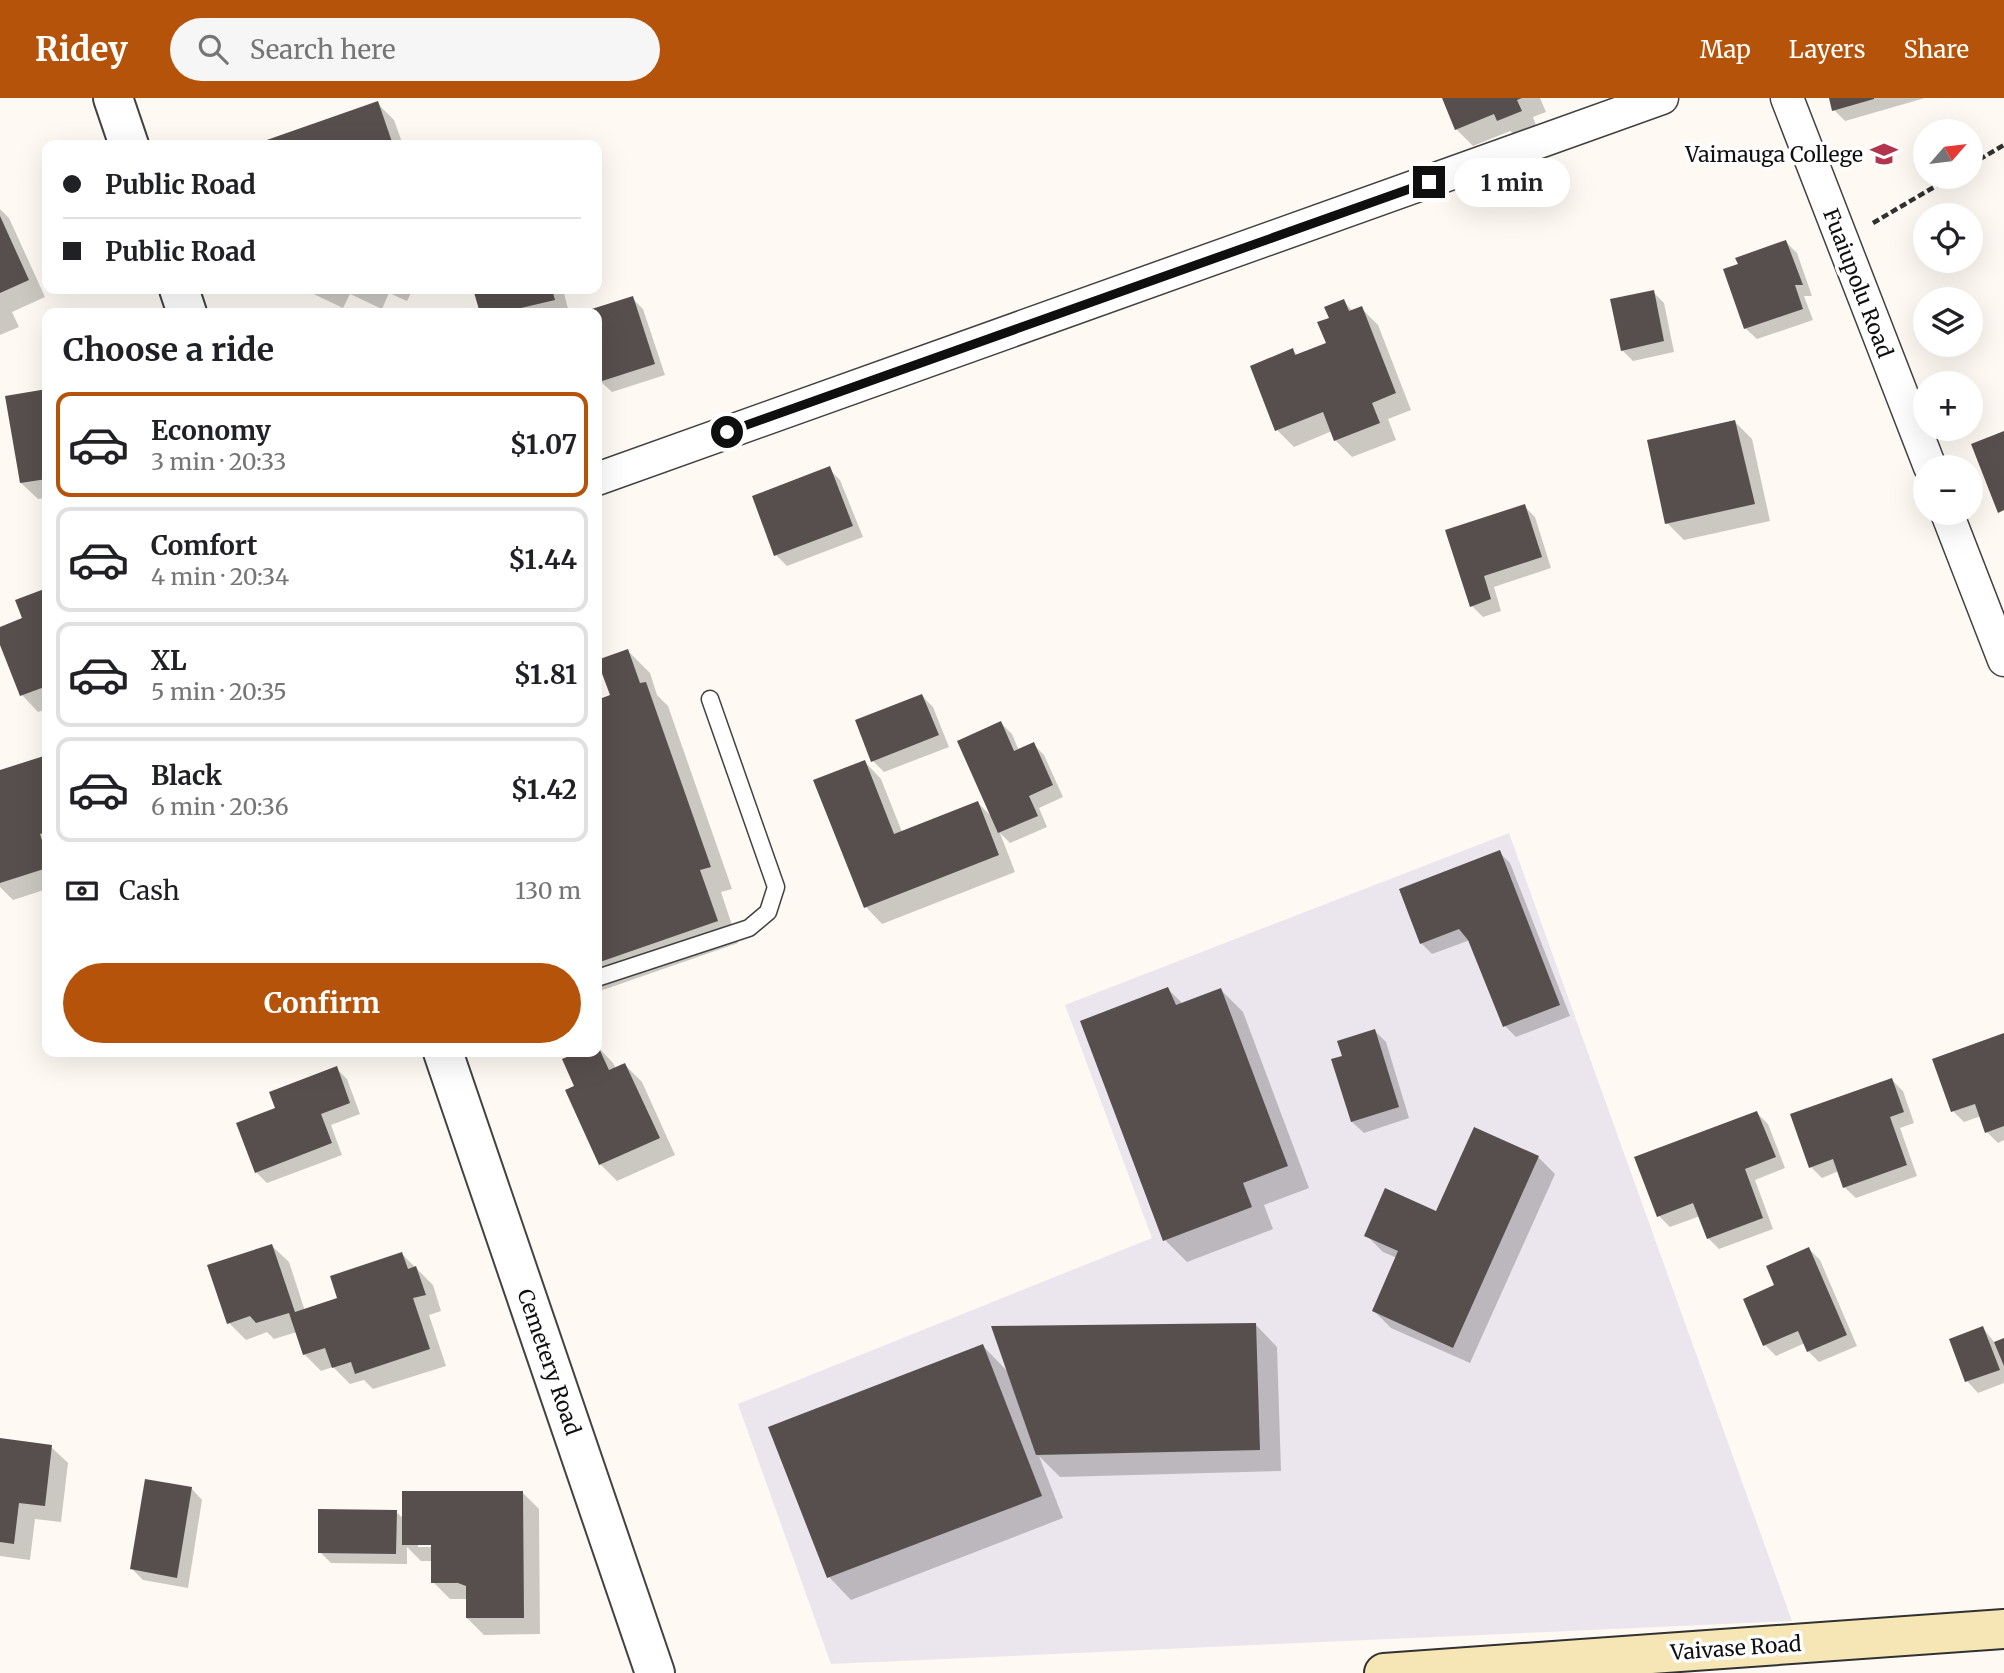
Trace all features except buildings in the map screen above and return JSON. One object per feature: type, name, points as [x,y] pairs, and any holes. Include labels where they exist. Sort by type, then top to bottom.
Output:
[{"type":"main road","name":"Vaivase Road","points":[[1384,1673],[2004,1629]]},
{"type":"street","points":[[113,98],[127,140]]},
{"type":"street","points":[[602,477],[1662,98]]},
{"type":"street","name":"Fuaiupolu Road","points":[[1787,98],[1925,455]]},
{"type":"street","points":[[1952,525],[2004,660]]},
{"type":"street","name":"Cemetery Road","points":[[445,1057],[655,1673]]},
{"type":"lane","points":[[602,976],[749,928],[768,912],[776,887],[710,699]]},
{"type":"path","points":[[1983,157],[2004,145]]},
{"type":"path","points":[[1842,241],[1931,189]]},
{"type":"shaded area","points":[[1509,833],[1792,1621],[831,1664],[738,1404],[1152,1238],[1065,1005]]},
{"type":"place","name":"Vaimauga College","points":[[1884,154]]},
{"type":"route","points":[[727,432],[1429,182]]}]
